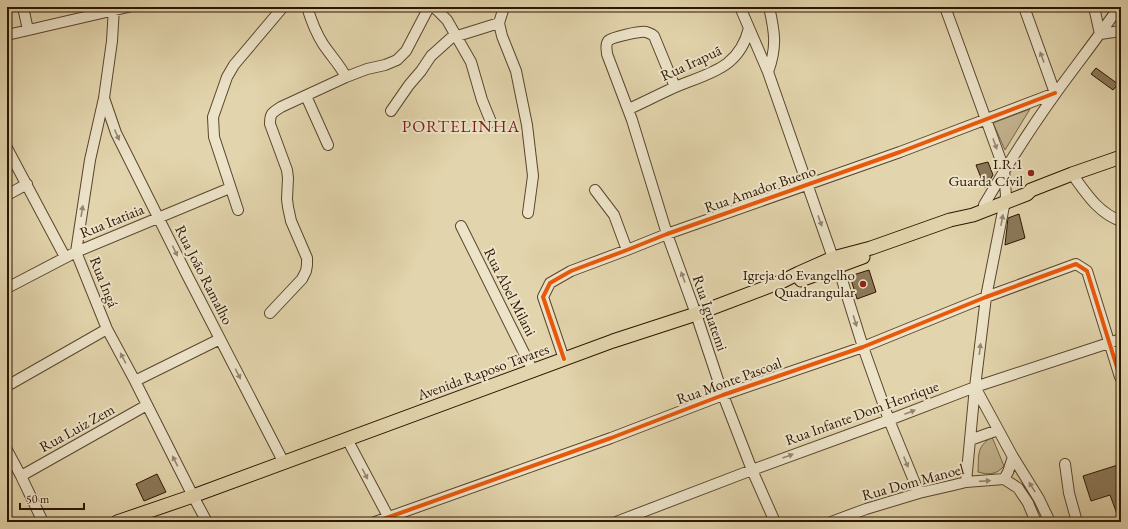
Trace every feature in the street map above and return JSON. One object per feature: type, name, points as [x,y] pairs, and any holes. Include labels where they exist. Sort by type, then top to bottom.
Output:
[{"type":"main road","points":[[950,220],[966,211],[1027,194],[1031,190],[1121,157]]},
{"type":"main road","points":[[950,220],[973,215],[1006,199]]},
{"type":"main road","name":"Avenida Raposo Tavares","points":[[118,522],[284,463],[613,341],[696,314],[783,281],[800,280],[835,263],[863,258],[871,248],[950,220]]},
{"type":"street","points":[[23,7],[28,30]]},
{"type":"street","points":[[7,35],[114,8],[128,7]]},
{"type":"street","points":[[238,210],[214,137],[213,117],[227,77],[234,65],[283,7]]},
{"type":"street","points":[[307,7],[312,23],[323,44],[346,77]]},
{"type":"street","points":[[270,313],[302,279],[307,265],[307,258],[291,221],[287,199],[287,170],[270,124],[272,112],[346,77],[397,60],[406,51],[430,7]]},
{"type":"street","points":[[434,7],[447,20],[471,62],[482,100],[491,122]]},
{"type":"street","points":[[504,7],[499,23],[502,36],[516,71],[527,125],[533,176],[528,213]]},
{"type":"street","points":[[740,7],[768,72],[889,420],[919,493]]},
{"type":"street","points":[[768,72],[775,46],[773,24],[769,7]]},
{"type":"street","points":[[944,7],[1004,169],[1006,199],[986,297],[975,387],[966,482]]},
{"type":"street","points":[[1094,7],[1100,34]]},
{"type":"street","points":[[984,205],[1004,169],[1055,94],[1119,7]]},
{"type":"street","name":"Rua Ingá","points":[[114,8],[112,41],[104,98],[90,160],[76,252],[107,329],[207,522]]},
{"type":"street","points":[[1026,8],[1055,94]]},
{"type":"street","points":[[391,111],[431,56],[451,38],[499,23]]},
{"type":"street","name":"Rua Irapuã","points":[[629,109],[675,87],[714,72],[733,60],[746,40],[749,28]]},
{"type":"street","points":[[1100,34],[1121,31]]},
{"type":"street","name":"Rua Iguatemi","points":[[675,87],[654,36],[650,33],[644,32],[613,38],[608,41],[606,45],[607,54],[629,109],[666,234],[696,314],[722,395],[775,522]]},
{"type":"street","name":"Rua Amador Bueno","points":[[564,359],[543,297],[550,283],[571,271],[666,234],[900,152],[1055,94]]},
{"type":"street","points":[[306,96],[328,145]]},
{"type":"street","name":"Rua João Ramalho","points":[[104,98],[116,133],[284,463]]},
{"type":"street","points":[[7,148],[65,257]]},
{"type":"street","points":[[1072,174],[1097,207],[1115,219],[1121,221]]},
{"type":"street","points":[[7,195],[27,184]]},
{"type":"street","name":"Rua Itatiaia","points":[[7,288],[76,252],[230,188]]},
{"type":"street","points":[[595,190],[614,215],[627,250]]},
{"type":"street","name":"Rua Abel Milani","points":[[461,226],[533,371]]},
{"type":"street","name":"Rua Monte Pascoal","points":[[375,522],[390,520],[722,395],[863,347],[986,297],[1076,264],[1087,271],[1110,343]]},
{"type":"street","points":[[7,386],[107,329]]},
{"type":"street","points":[[135,381],[220,339]]},
{"type":"street","name":"Rua Infante Dom Henrique","points":[[616,522],[975,387],[1121,340]]},
{"type":"street","points":[[1110,343],[1120,377]]},
{"type":"street","points":[[975,387],[1013,457],[1039,499],[1050,522]]},
{"type":"street","name":"Rua Luiz Zem","points":[[21,476],[147,405]]},
{"type":"street","points":[[970,440],[998,430]]},
{"type":"street","points":[[347,439],[390,520]]},
{"type":"street","points":[[7,450],[43,522]]},
{"type":"street","points":[[1013,457],[1004,479],[1018,488],[1028,503],[1036,522]]},
{"type":"street","points":[[1065,464],[1069,493],[1076,522]]},
{"type":"street","name":"Rua Dom Manoel","points":[[831,522],[866,509],[919,493],[966,482],[1004,479]]},
{"type":"shaded area","points":[[1030,109],[1005,150],[993,123]]},
{"type":"shaded area","points":[[992,437],[1004,466],[992,474],[978,472],[979,452],[983,444]]},
{"type":"building","points":[[1096,68],[1118,84],[1113,90],[1091,74]]},
{"type":"building","points":[[988,162],[993,175],[985,188],[976,165]]},
{"type":"building","points":[[1019,214],[1025,238],[1005,245],[1008,218]]},
{"type":"building","name":"Igreja do Evangelho Quadrangular","points":[[869,270],[876,292],[857,299],[850,276]]},
{"type":"building","points":[[1121,464],[1120,522],[1110,495],[1091,501],[1083,476]]},
{"type":"building","points":[[157,474],[166,492],[144,501],[136,484]]},
{"type":"cycle path","points":[[564,359],[543,297],[550,283],[571,271],[667,234],[900,152],[1055,93]]},
{"type":"cycle path","points":[[375,522],[611,438],[723,395],[863,347],[986,297],[1076,264],[1087,271],[1120,377]]},
{"type":"place","name":"I.R.1 Guarda Cívil","points":[[1031,173]]},
{"type":"place","name":"Igreja do Evangelho Quadrangular","points":[[863,284]]},
{"type":"district","name":"PORTELINHA","points":[[461,126]]}]
